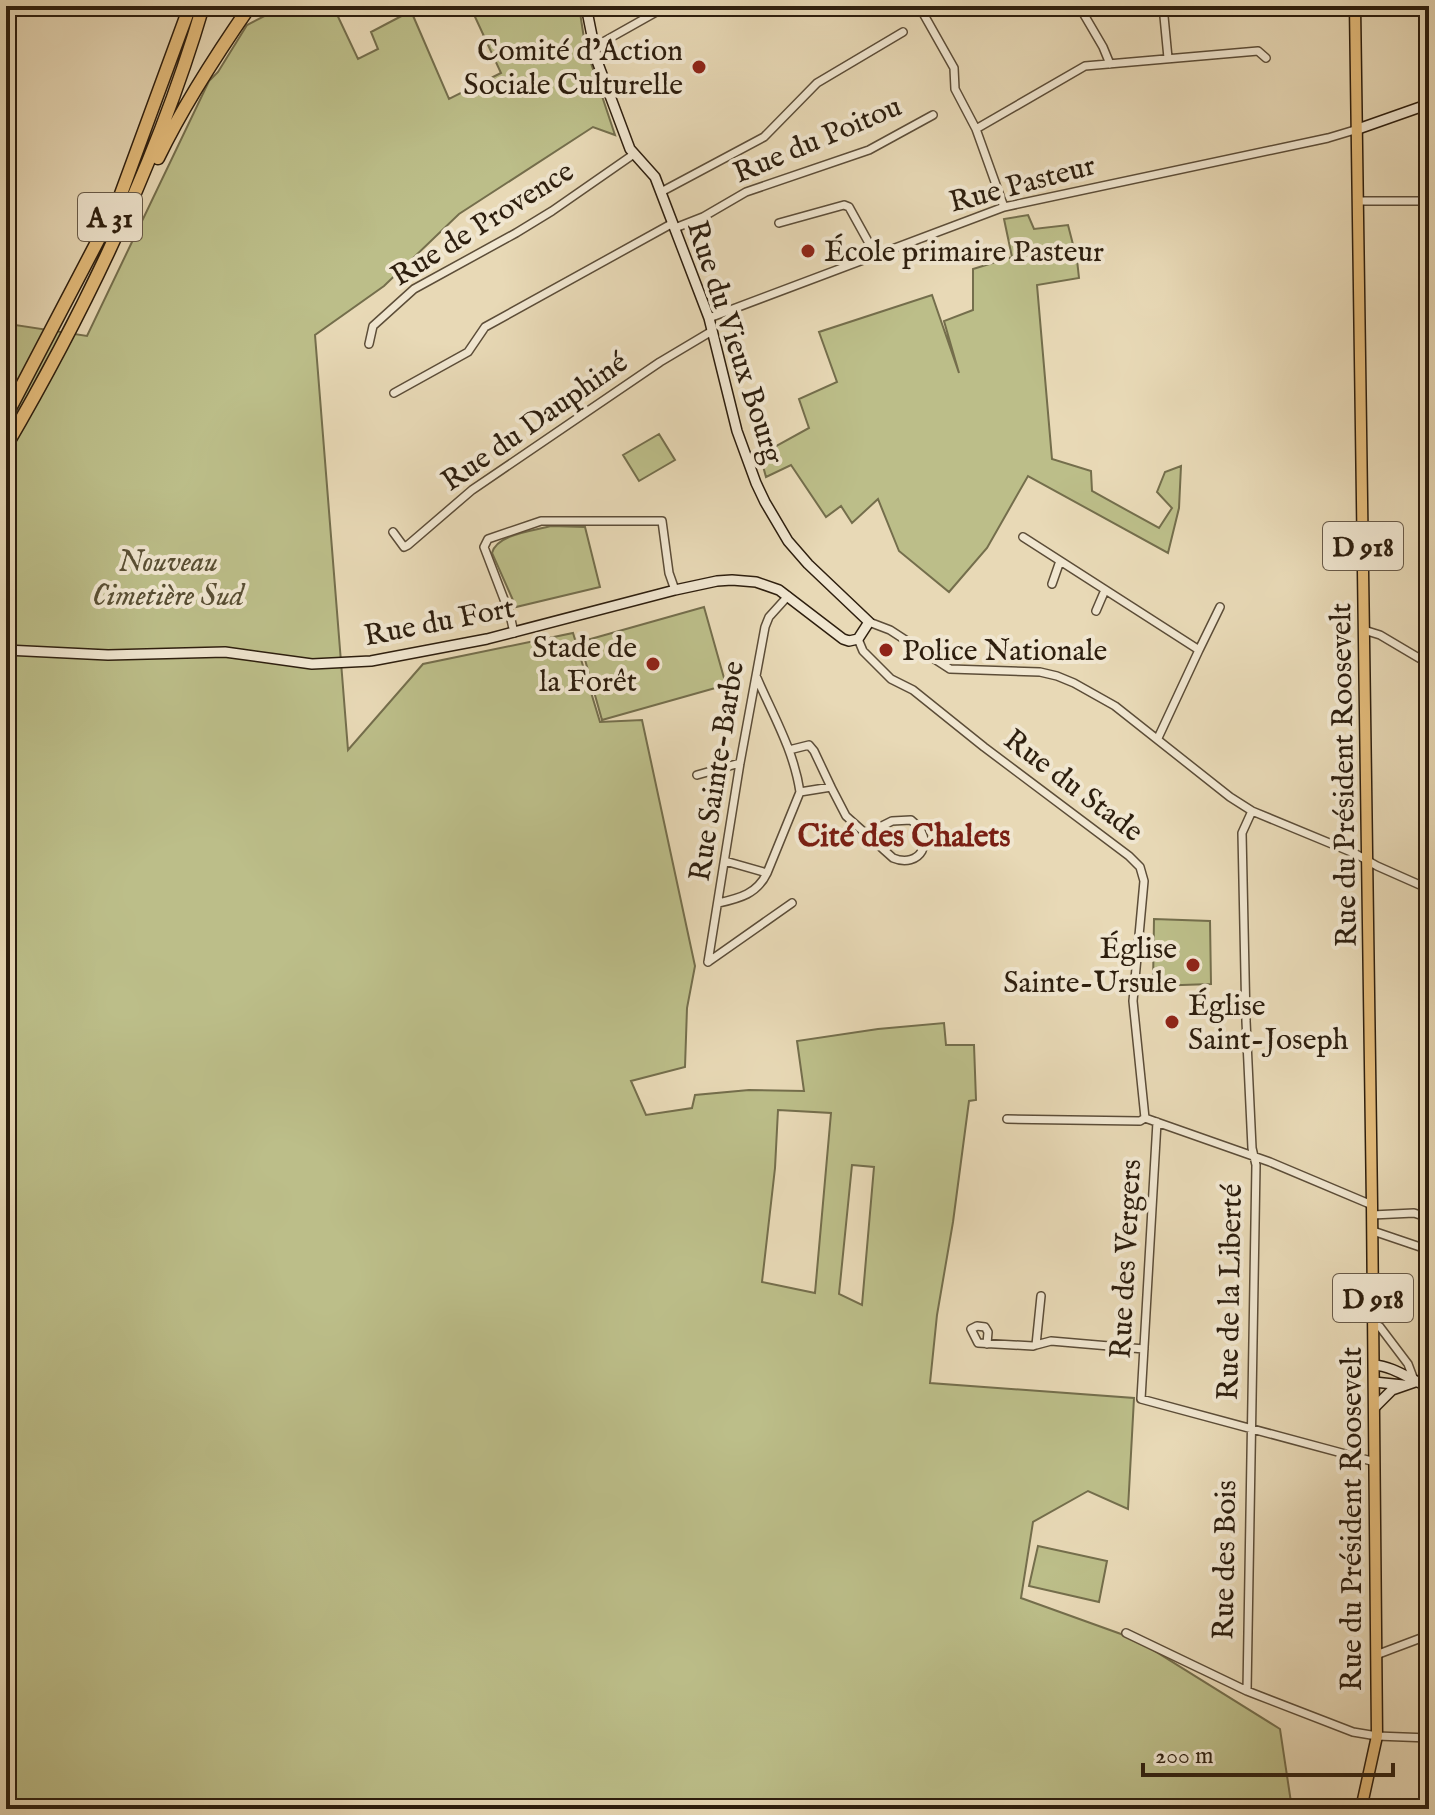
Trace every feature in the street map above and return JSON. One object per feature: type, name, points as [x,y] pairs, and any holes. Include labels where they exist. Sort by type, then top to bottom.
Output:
[{"type":"highway","name":"A 31","points":[[6,416],[118,202],[190,6]]},
{"type":"highway","name":"A 31","points":[[6,446],[80,310],[139,182],[169,107],[203,6]]},
{"type":"highway","points":[[139,182],[154,166],[181,110],[250,6]]},
{"type":"main road","name":"Rue du Président Roosevelt","points":[[1355,6],[1373,1231],[1377,1736]]},
{"type":"main road","name":"D 918","points":[[1361,1809],[1377,1736]]},
{"type":"street","name":"Rue du Vieux Bourg","points":[[586,6],[597,61],[630,149],[655,177],[709,318],[737,431],[765,502],[788,541],[869,622]]},
{"type":"street","points":[[593,43],[603,42],[667,6]]},
{"type":"street","points":[[919,6],[954,68],[955,89],[976,129],[1004,207]]},
{"type":"street","points":[[1079,6],[1110,64]]},
{"type":"street","points":[[1163,6],[1168,58]]},
{"type":"street","points":[[661,192],[764,137],[817,83],[903,32]]},
{"type":"street","points":[[976,129],[1085,66],[1258,51],[1266,58]]},
{"type":"street","points":[[1358,129],[1429,104]]},
{"type":"street","name":"Rue du Poitou","points":[[394,393],[468,352],[485,327],[674,226],[703,217],[746,192],[869,150],[933,115]]},
{"type":"street","name":"Rue Pasteur","points":[[709,318],[1004,207],[1358,129]]},
{"type":"street","name":"Rue de Provence","points":[[369,344],[373,326],[414,289],[527,226],[634,154]]},
{"type":"street","points":[[1359,201],[1429,201]]},
{"type":"street","points":[[779,223],[844,205],[849,207],[875,254]]},
{"type":"street","name":"Rue du Dauphiné","points":[[393,532],[404,547],[408,545],[472,490],[660,362],[712,331]]},
{"type":"street","points":[[514,633],[484,547],[488,539],[541,521],[662,521],[669,573],[675,590]]},
{"type":"street","points":[[1023,537],[1199,650]]},
{"type":"street","points":[[1052,584],[1060,561]]},
{"type":"street","name":"Rue du Fort","points":[[6,650],[108,655],[225,652],[312,664],[371,661],[514,633],[717,581],[769,585],[843,639],[858,639]]},
{"type":"street","points":[[1096,611],[1105,590]]},
{"type":"street","name":"Rue Sainte-Barbe","points":[[788,596],[769,617],[765,627],[708,962],[792,903]]},
{"type":"street","points":[[1158,738],[1220,607]]},
{"type":"street","points":[[858,639],[869,622],[890,630],[950,669],[1024,671],[1057,676],[1115,706],[1252,811],[1429,889]]},
{"type":"street","points":[[1364,630],[1380,635],[1429,664]]},
{"type":"street","name":"Rue du Stade","points":[[858,639],[863,651],[891,679],[913,690],[1140,867],[1144,881],[1133,1001],[1145,1118]]},
{"type":"street","points":[[719,903],[754,892],[763,882],[800,792],[795,765],[756,675]]},
{"type":"street","points":[[789,750],[809,745],[846,816],[893,858],[901,861],[918,855],[924,846],[925,836],[911,820],[892,821],[868,833]]},
{"type":"street","points":[[697,775],[740,763]]},
{"type":"street","points":[[800,792],[831,787]]},
{"type":"street","name":"Rue de la Liberté","points":[[1251,1429],[1255,1156],[1250,1116],[1242,833],[1252,811]]},
{"type":"street","points":[[725,861],[767,873]]},
{"type":"street","points":[[1007,1119],[1140,1121],[1145,1118],[1255,1156],[1372,1210],[1414,1213],[1429,1218]]},
{"type":"street","name":"Rue des Vergers","points":[[1157,1122],[1141,1399],[1251,1429]]},
{"type":"street","points":[[1373,1231],[1429,1250]]},
{"type":"street","points":[[1036,1345],[1041,1296]]},
{"type":"street","points":[[1374,1324],[1380,1327],[1408,1364],[1415,1382]]},
{"type":"street","points":[[987,1344],[1036,1345],[1051,1341],[1144,1349]]},
{"type":"street","points":[[1374,1365],[1383,1366],[1429,1387]]},
{"type":"street","points":[[1374,1382],[1403,1385]]},
{"type":"street","points":[[1374,1408],[1392,1390],[1415,1382]]},
{"type":"street","points":[[1251,1429],[1375,1462]]},
{"type":"street","name":"Rue des Bois","points":[[1247,1691],[1251,1429]]},
{"type":"street","points":[[1126,1633],[1247,1691],[1353,1732],[1429,1738]]},
{"type":"street","points":[[1376,1655],[1429,1635]]},
{"type":"green space","name":"Nouveau Cimetière Sud","points":[[284,6],[333,6],[358,59],[378,49],[371,32],[411,11],[449,99],[501,73],[470,6],[579,6],[585,45],[615,135],[593,127],[459,214],[384,286],[315,335],[348,750],[423,664],[573,633],[600,722],[642,720],[695,966],[687,1008],[685,1067],[631,1081],[646,1115],[692,1108],[695,1095],[749,1090],[804,1091],[797,1041],[944,1023],[946,1045],[974,1045],[976,1100],[969,1101],[930,1383],[1134,1398],[1128,1509],[1088,1491],[1033,1522],[1021,1598],[1145,1645],[1280,1729],[1292,1809],[6,1809],[6,329],[9,324],[87,336],[209,81],[247,25]],"holes":[[[778,1110],[831,1113],[815,1293],[762,1282]],[[852,1165],[874,1167],[862,1305],[839,1294]]]},
{"type":"green space","points":[[1028,215],[1034,229],[1068,225],[1079,278],[1037,285],[1052,459],[1091,471],[1092,491],[1159,528],[1172,508],[1157,492],[1165,472],[1181,466],[1179,508],[1168,553],[1028,476],[987,548],[949,592],[899,551],[878,499],[852,523],[841,506],[826,517],[791,465],[766,477],[760,455],[809,428],[799,399],[837,382],[819,332],[932,295],[959,373],[944,321],[973,310],[973,269],[1012,257],[1004,219]]},
{"type":"green space","points":[[659,434],[675,460],[639,481],[623,455]]},
{"type":"green space","points":[[551,526],[585,527],[600,587],[516,607],[492,553],[508,537]]},
{"type":"green space","name":"Stade de la Forêt","points":[[704,607],[726,685],[602,720],[580,642]]},
{"type":"green space","points":[[1154,919],[1210,921],[1211,984],[1153,986]]},
{"type":"green space","points":[[1038,1546],[1107,1561],[1099,1602],[1029,1586]]},
{"type":"place","name":"Comité d’Action Sociale Culturelle","points":[[699,67]]},
{"type":"place","name":"École primaire Pasteur","points":[[808,251]]},
{"type":"place","name":"Police Nationale","points":[[886,650]]},
{"type":"place","name":"Stade de la Forêt","points":[[653,664]]},
{"type":"place","name":"Église Sainte-Ursule","points":[[1193,965]]},
{"type":"place","name":"Église Saint-Joseph","points":[[1172,1022]]},
{"type":"district","name":"Cité des Chalets","points":[[904,835]]}]
